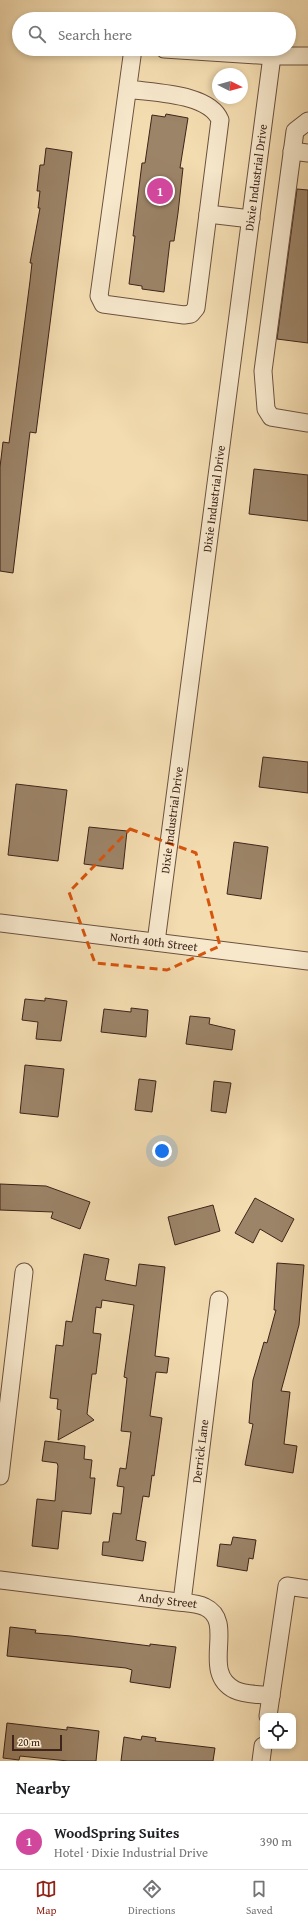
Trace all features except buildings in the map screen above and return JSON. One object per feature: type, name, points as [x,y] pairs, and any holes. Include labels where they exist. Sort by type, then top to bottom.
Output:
[{"type":"street","points":[[128,89],[192,98],[206,105],[219,116],[220,120],[196,308],[191,314],[184,315],[103,304],[99,296],[132,56]]},
{"type":"street","points":[[272,56],[308,56]]},
{"type":"street","name":"Dixie Industrial Drive","points":[[156,942],[272,56]]},
{"type":"street","points":[[308,121],[295,131],[300,152],[263,371],[266,409],[271,417],[308,423]]},
{"type":"street","points":[[208,214],[251,219]]},
{"type":"street","name":"North 40th Street","points":[[0,923],[308,961]]},
{"type":"street","points":[[0,1476],[24,1272]]},
{"type":"street","name":"Derrick Lane","points":[[182,1602],[219,1300]]},
{"type":"street","name":"Andy Street","points":[[0,1580],[182,1602],[206,1607],[214,1615],[220,1627],[217,1660],[220,1672],[225,1682],[235,1690],[271,1696]]},
{"type":"street","points":[[268,1713],[287,1586],[308,1589]]},
{"type":"street","points":[[261,1761],[263,1749]]},
{"type":"highlighted area","points":[[130,829],[196,853],[220,946],[167,970],[95,963],[69,892]]},
{"type":"place","name":"WoodSpring Suites","points":[[160,191]]}]
